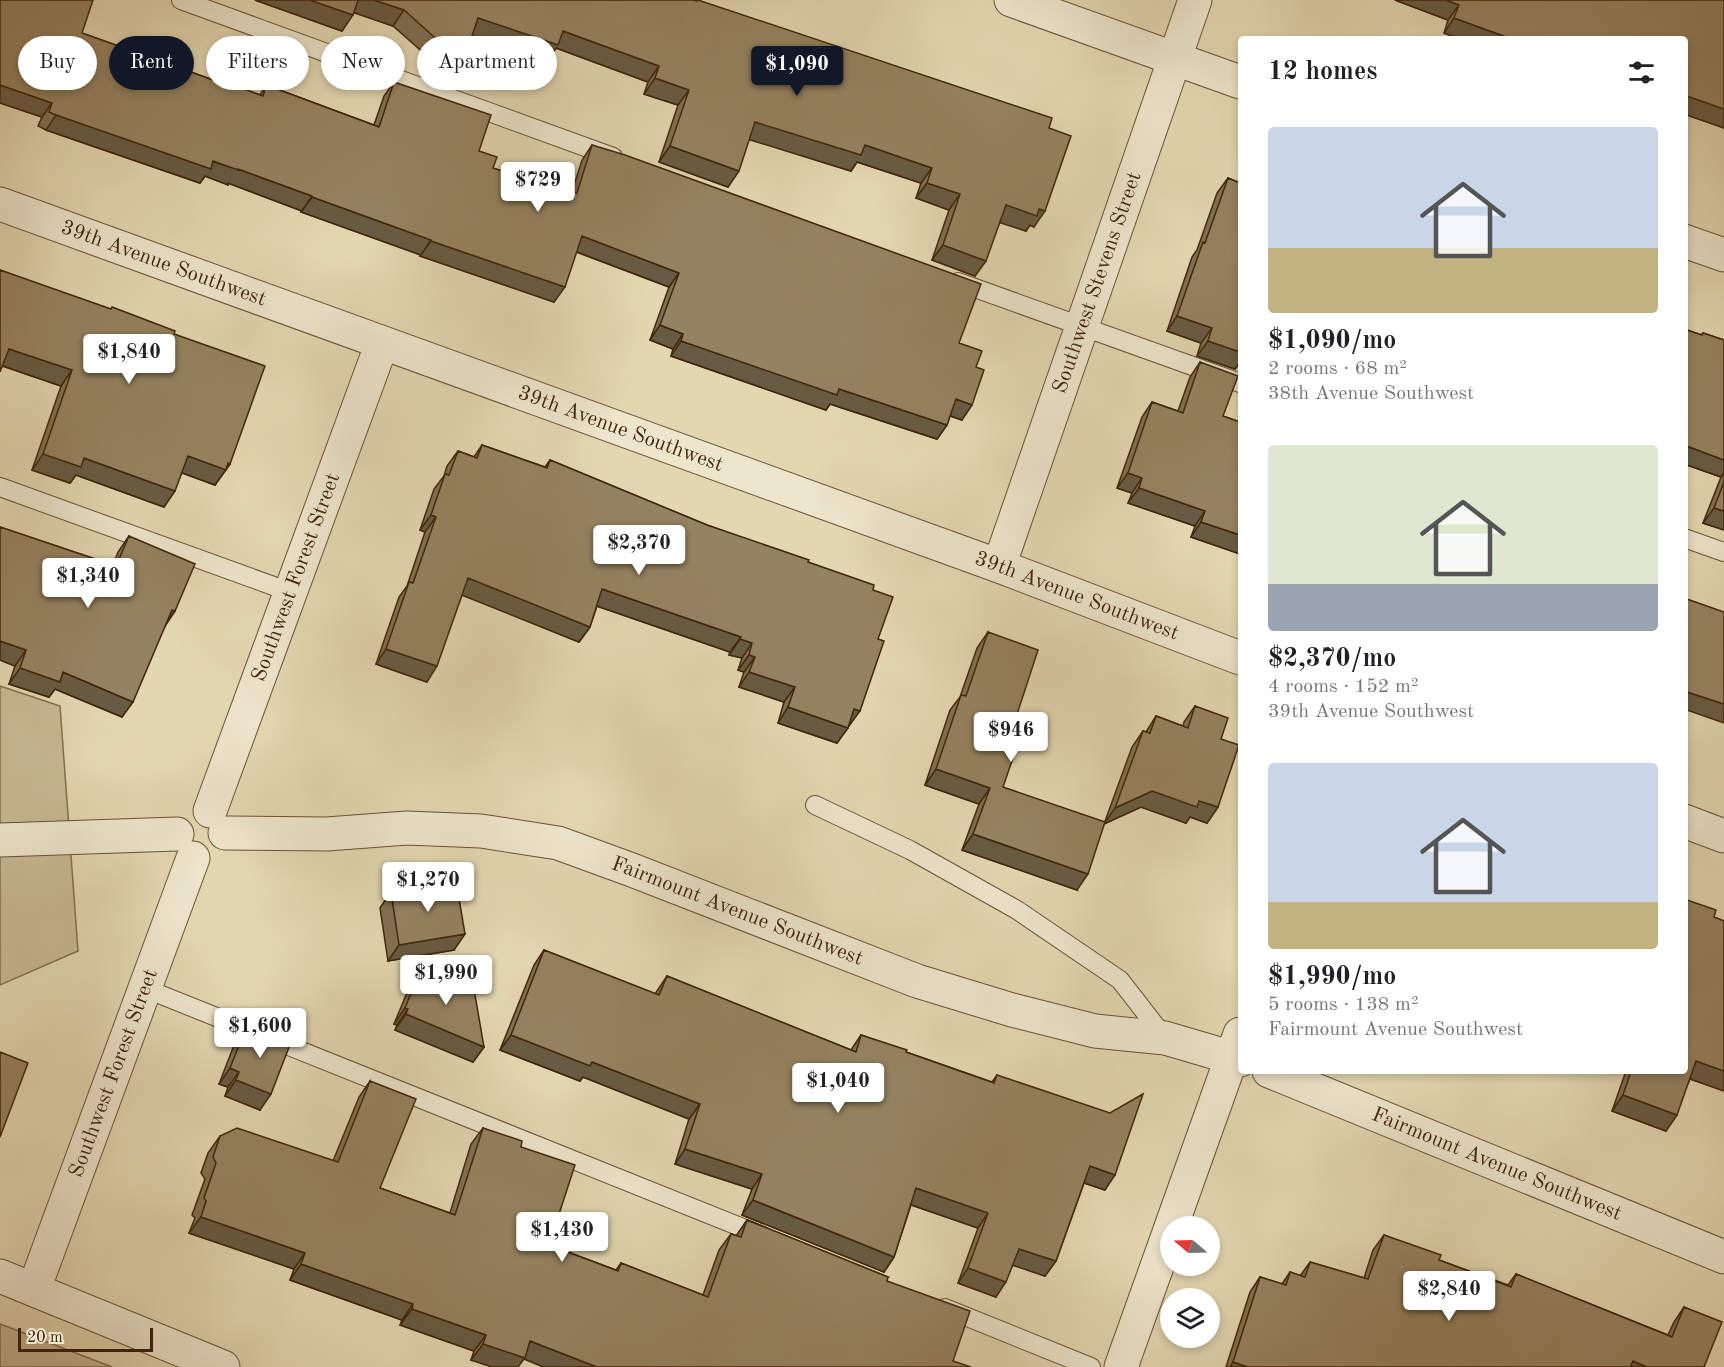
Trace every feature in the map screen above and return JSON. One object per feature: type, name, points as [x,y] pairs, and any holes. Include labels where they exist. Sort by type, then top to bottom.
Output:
[{"type":"street","points":[[1011,0],[1238,81]]},
{"type":"street","name":"Southwest Stevens Street","points":[[999,566],[1195,0]]},
{"type":"street","name":"39th Avenue Southwest","points":[[0,204],[999,566],[1238,657]]},
{"type":"street","points":[[1688,242],[1724,255]]},
{"type":"street","name":"Southwest Forest Street","points":[[218,822],[290,592],[382,343]]},
{"type":"street","points":[[0,840],[185,846],[206,859],[213,856],[223,845],[218,822],[201,810],[185,815],[179,822],[185,846]]},
{"type":"street","name":"Fairmount Avenue Southwest","points":[[218,822],[327,834],[407,828],[481,831],[558,843],[918,981],[1012,1010],[1095,1031],[1165,1038],[1238,1050]]},
{"type":"street","points":[[1688,822],[1724,836]]},
{"type":"street","name":"Southwest Forest Street","points":[[34,1289],[144,988],[185,846]]},
{"type":"street","points":[[1176,1216],[1238,1050]]},
{"type":"street","name":"Fairmount Avenue Southwest","points":[[1276,1074],[1724,1257]]},
{"type":"street","points":[[1121,1367],[1160,1259]]},
{"type":"street","points":[[0,1276],[223,1367]]},
{"type":"lane","points":[[181,0],[630,163]]},
{"type":"lane","points":[[944,277],[1238,382]]},
{"type":"lane","points":[[0,487],[290,592]]},
{"type":"lane","points":[[1688,539],[1724,552]]},
{"type":"lane","points":[[815,805],[910,850],[1017,909],[1120,980],[1165,1038]]},
{"type":"lane","points":[[144,988],[777,1241]]},
{"type":"lane","points":[[932,1303],[1091,1367]]},
{"type":"shaded area","points":[[0,686],[60,706],[78,951],[0,985]]},
{"type":"shaded area","points":[[0,1324],[112,1367],[0,1367]]},
{"type":"building","points":[[0,0],[93,0],[82,33],[90,36],[18,36],[18,90],[97,90],[97,38],[109,43],[109,90],[194,90],[194,73],[206,77],[206,90],[247,90],[263,96],[265,90],[279,90],[379,127],[391,90],[405,90],[405,86],[491,115],[479,151],[497,157],[493,168],[572,195],[574,192],[577,193],[592,145],[981,284],[959,343],[982,351],[976,367],[984,370],[972,405],[956,399],[947,425],[839,389],[837,395],[681,341],[683,334],[660,325],[679,273],[582,236],[565,287],[431,241],[238,169],[213,161],[211,169],[56,115],[49,112],[52,103],[0,85]]},
{"type":"building","points":[[310,0],[358,0],[353,15]]},
{"type":"building","points":[[374,0],[698,0],[1052,118],[1049,128],[1071,136],[1045,211],[1039,209],[1037,216],[1006,205],[986,261],[943,245],[960,194],[927,183],[932,168],[865,145],[861,155],[755,122],[739,171],[670,146],[689,90],[655,78],[659,66],[563,31],[558,45],[557,36],[531,36],[478,18],[472,36],[433,36],[404,10]]},
{"type":"building","points":[[1446,0],[1724,0],[1724,109],[1688,96],[1688,36],[1504,36],[1454,18],[1459,5]]},
{"type":"building","points":[[1228,178],[1238,182],[1238,351],[1208,341],[1212,328],[1177,316],[1203,242],[1205,243]]},
{"type":"building","points":[[0,270],[111,309],[112,307],[175,331],[174,334],[265,366],[226,470],[188,456],[175,491],[84,458],[81,467],[43,454],[72,370],[9,349],[0,372]]},
{"type":"building","points":[[1688,330],[1724,340],[1724,460],[1688,446]]},
{"type":"building","points":[[1200,362],[1238,376],[1223,416],[1238,421],[1238,534],[1201,522],[1205,511],[1139,488],[1142,478],[1128,473],[1152,402],[1183,413]]},
{"type":"building","points":[[482,445],[547,468],[550,460],[707,525],[874,585],[873,590],[893,597],[878,639],[884,641],[860,711],[854,709],[848,728],[788,707],[795,687],[749,672],[755,657],[749,655],[752,643],[740,639],[741,637],[602,589],[590,627],[468,578],[437,666],[386,649],[409,582],[413,583],[436,517],[431,515],[445,474],[449,475],[458,451],[477,458]]},
{"type":"building","points":[[1724,482],[1724,511],[1714,508]]},
{"type":"building","points":[[0,527],[116,566],[129,536],[195,564],[175,611],[172,610],[133,702],[63,672],[60,682],[20,668],[26,650],[0,641]]},
{"type":"building","points":[[1688,599],[1724,612],[1724,704],[1688,692]]},
{"type":"building","points":[[988,632],[1038,650],[1006,748],[1015,752],[1003,787],[1105,822],[1088,874],[973,834],[990,788],[936,769],[961,695],[966,696]]},
{"type":"building","points":[[1195,706],[1228,718],[1221,739],[1238,745],[1238,748],[1218,807],[1199,801],[1197,807],[1152,791],[1115,808],[1143,731],[1150,733],[1156,716],[1188,728]]},
{"type":"building","points":[[456,881],[465,934],[399,945],[391,892]]},
{"type":"building","points":[[1688,900],[1716,910],[1714,917],[1724,921],[1724,1071],[1696,1061],[1677,1115],[1623,1095],[1630,1074],[1688,1074]]},
{"type":"building","points":[[544,950],[659,995],[667,976],[856,1052],[861,1035],[994,1083],[997,1075],[1110,1113],[1143,1094],[1115,1175],[1090,1166],[1056,1261],[1019,1249],[1006,1282],[968,1268],[988,1213],[916,1188],[894,1257],[753,1200],[762,1174],[685,1149],[700,1104],[592,1062],[590,1066],[511,1035]]},
{"type":"building","points":[[422,967],[474,989],[484,1047],[406,1014],[408,1009],[405,1008]]},
{"type":"building","points":[[247,1025],[291,1042],[271,1094],[236,1080],[239,1072],[230,1068]]},
{"type":"building","points":[[0,1052],[28,1063],[0,1137]]},
{"type":"building","points":[[370,1081],[416,1099],[380,1188],[455,1215],[483,1128],[522,1141],[521,1147],[575,1165],[549,1245],[618,1271],[621,1263],[708,1297],[731,1234],[741,1237],[747,1220],[888,1277],[887,1281],[970,1311],[953,1361],[971,1367],[597,1367],[530,1341],[525,1358],[483,1344],[486,1335],[412,1309],[413,1304],[301,1264],[305,1253],[201,1217],[206,1201],[204,1198],[216,1163],[213,1157],[220,1136],[237,1128],[338,1162]]},
{"type":"building","points":[[1384,1235],[1441,1255],[1439,1260],[1511,1287],[1516,1274],[1672,1337],[1684,1307],[1722,1322],[1704,1367],[1647,1367],[1633,1361],[1630,1367],[1248,1367],[1233,1362],[1260,1277],[1286,1285],[1290,1272],[1305,1277],[1310,1262],[1368,1279]]}]
